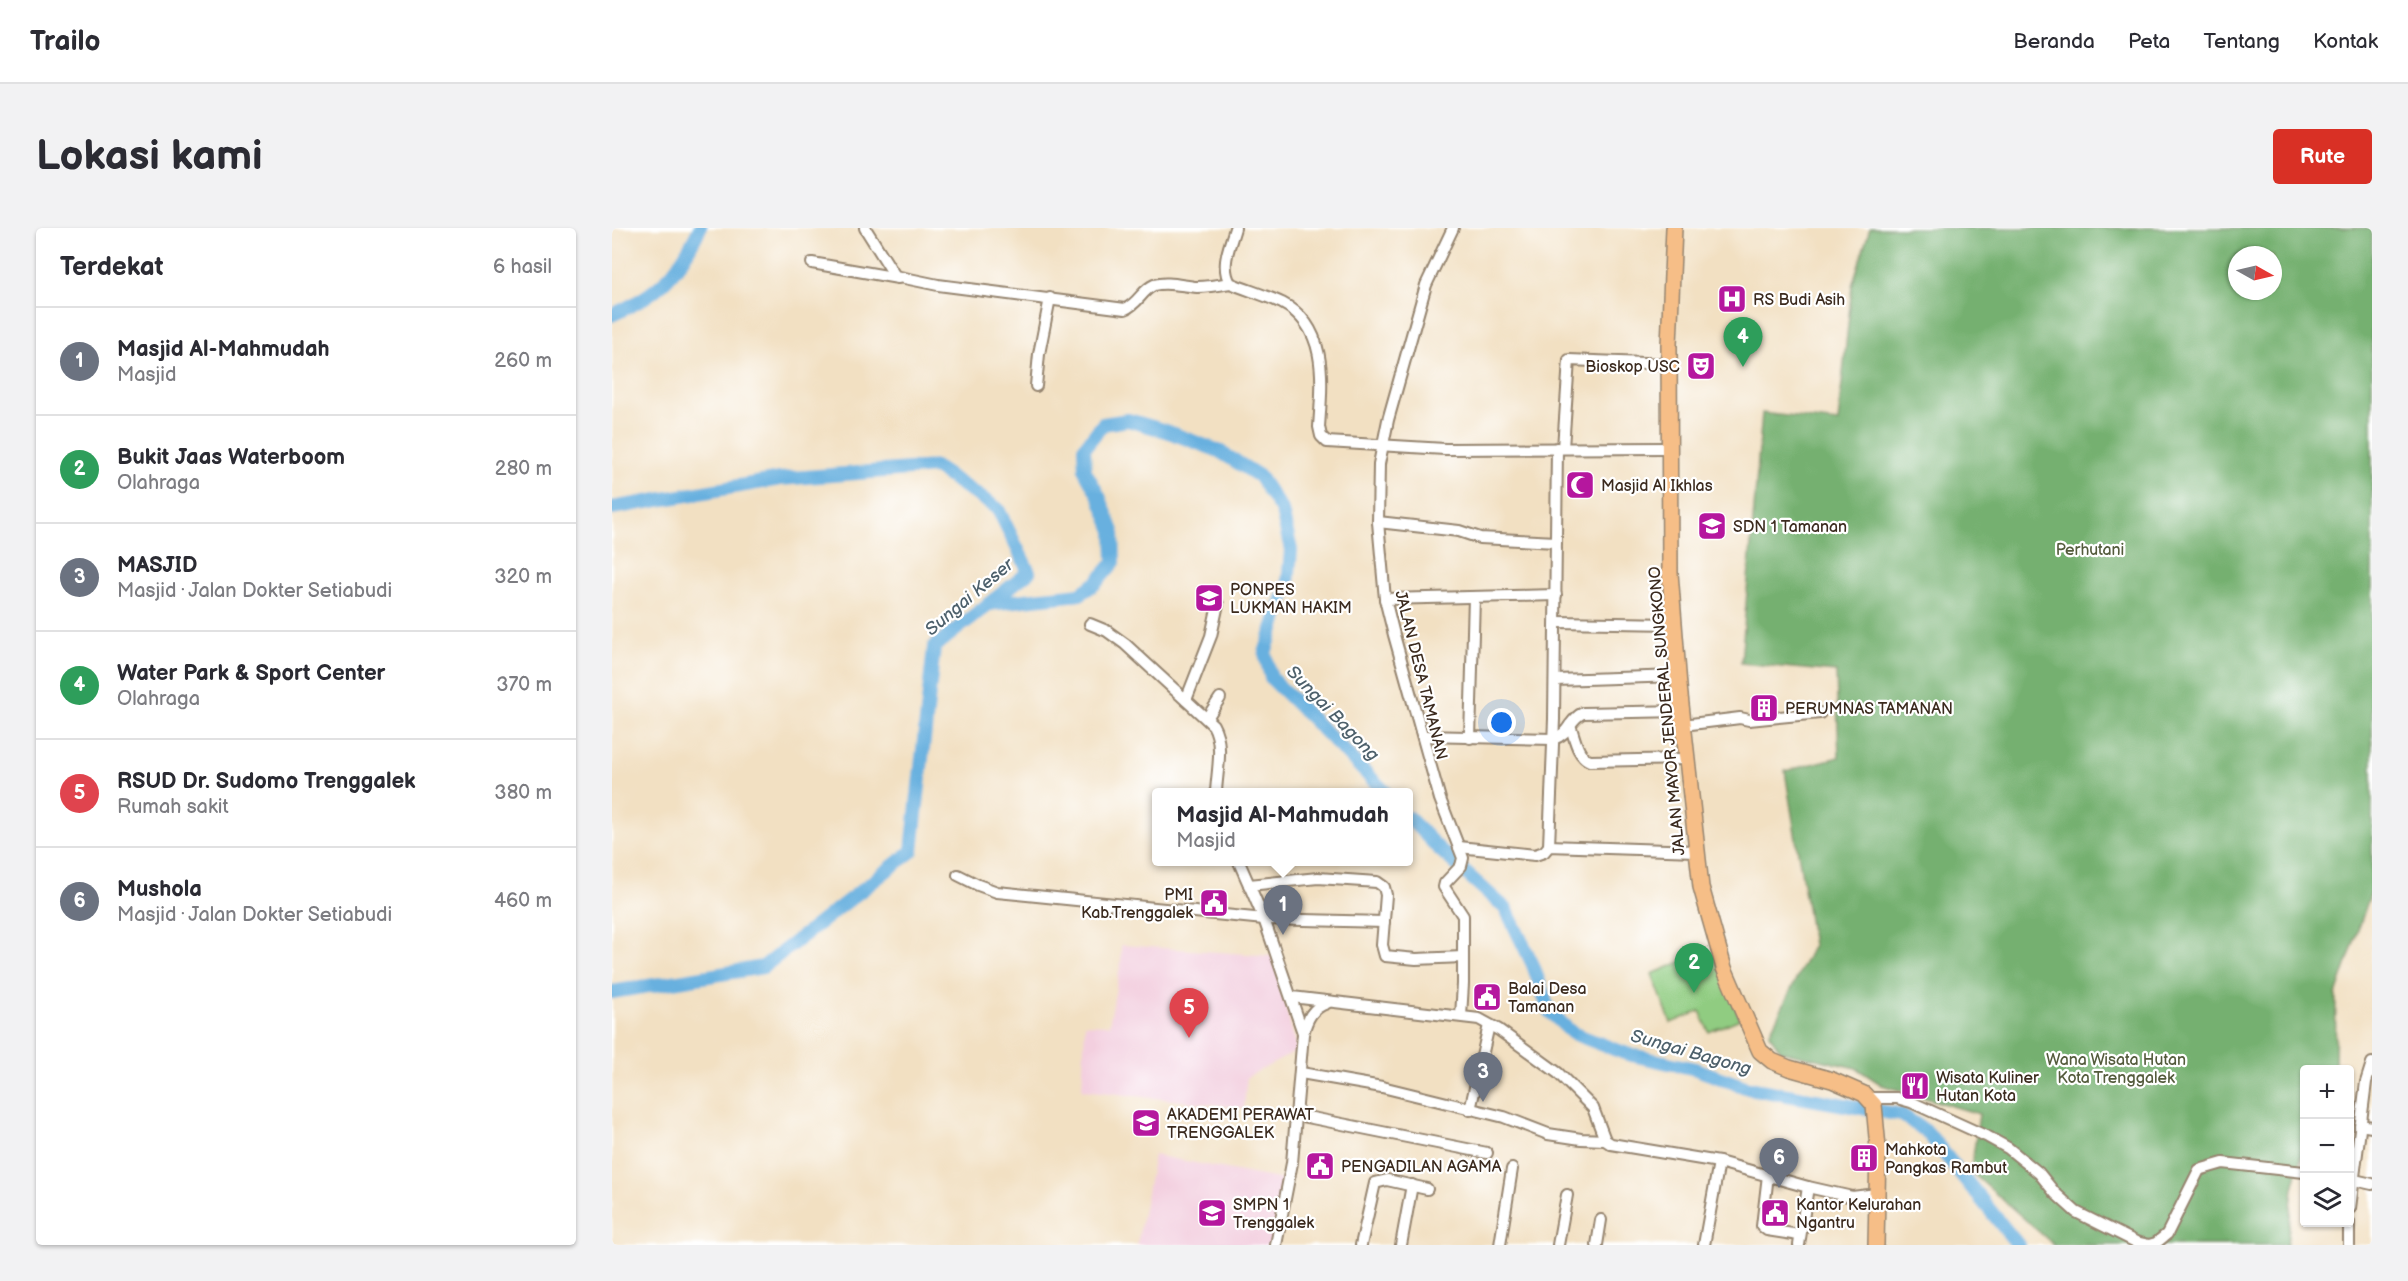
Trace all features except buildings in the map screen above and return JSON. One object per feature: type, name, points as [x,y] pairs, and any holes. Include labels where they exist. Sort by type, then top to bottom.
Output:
[{"type":"highway","name":"JALAN MAYOR JENDERAL SUNGKONO","points":[[1674,228],[1668,448],[1670,573],[1686,759],[1701,887],[1724,968],[1760,1051],[1781,1064],[1832,1080],[1872,1102]]},
{"type":"highway","points":[[1872,1102],[1878,1148],[1876,1245]]},
{"type":"street","points":[[865,228],[898,278]]},
{"type":"street","points":[[1230,283],[1225,264],[1235,228]]},
{"type":"street","name":"JALAN DESA TAMANAN","points":[[1453,228],[1426,285],[1400,375],[1379,464],[1378,522],[1385,598],[1440,799],[1463,858],[1461,866],[1444,884],[1462,916],[1461,1016]]},
{"type":"street","points":[[812,263],[993,293],[1050,298],[1125,309],[1134,304],[1148,288],[1154,285],[1206,287],[1230,283],[1289,307],[1298,314],[1313,336],[1321,357],[1319,427],[1323,439],[1335,443],[1446,449],[1668,448]]},
{"type":"street","points":[[1036,386],[1039,354],[1050,298]]},
{"type":"street","points":[[1549,846],[1555,680],[1556,542],[1560,448],[1569,360],[1669,364]]},
{"type":"street","points":[[1378,522],[1459,531],[1480,538],[1556,542]]},
{"type":"street","points":[[1385,598],[1556,595]]},
{"type":"street","points":[[1470,738],[1474,597]]},
{"type":"street","points":[[1186,700],[1211,636],[1218,604]]},
{"type":"street","points":[[1556,622],[1674,624]]},
{"type":"street","points":[[1090,624],[1107,631],[1125,644],[1207,718],[1218,738],[1216,788]]},
{"type":"street","points":[[1555,680],[1678,676]]},
{"type":"street","points":[[1207,718],[1220,698]]},
{"type":"street","points":[[1423,736],[1553,739],[1561,736],[1578,715],[1583,713],[1749,720],[1820,713]]},
{"type":"street","points":[[1570,725],[1580,754],[1584,759],[1590,761],[1686,759]]},
{"type":"street","points":[[1459,847],[1535,855],[1540,854],[1549,846],[1696,851]]},
{"type":"street","points":[[1241,866],[1264,919],[1303,1034]]},
{"type":"street","points":[[958,875],[997,892],[1264,919],[1384,922]]},
{"type":"street","points":[[1249,885],[1318,878],[1377,882],[1385,890],[1382,949],[1387,957],[1416,960],[1463,957]]},
{"type":"street","points":[[1292,997],[1479,1019],[1558,1073],[1593,1108],[1605,1140]]},
{"type":"street","points":[[1276,1245],[1292,1164],[1303,1034],[1313,1011],[1328,1003]]},
{"type":"street","points":[[1470,1110],[1489,1024]]},
{"type":"street","points":[[2352,1173],[2366,1082],[2372,1063]]},
{"type":"street","points":[[1301,1073],[1382,1087],[1504,1117],[1548,1134],[1605,1140],[1611,1144],[1719,1162],[1852,1197],[1877,1194]]},
{"type":"street","points":[[1872,1102],[1897,1098],[1911,1102],[1988,1137],[2008,1148],[2039,1173],[2055,1193],[2076,1212],[2136,1242],[2149,1245],[2160,1241],[2168,1234],[2199,1170],[2223,1163],[2300,1172]]},
{"type":"street","points":[[1297,1115],[1486,1153]]},
{"type":"street","points":[[2360,1125],[2372,1127]]},
{"type":"street","points":[[1704,1245],[1719,1162]]},
{"type":"street","points":[[1500,1245],[1512,1168]]},
{"type":"street","points":[[1768,1175],[1762,1226],[1767,1230],[1799,1240],[1808,1187]]},
{"type":"street","points":[[1361,1245],[1375,1183],[1387,1180],[1427,1189]]},
{"type":"street","points":[[2354,1181],[2372,1184]]},
{"type":"street","points":[[1401,1245],[1412,1185]]},
{"type":"street","points":[[1558,1245],[1567,1195]]},
{"type":"street","points":[[1597,1245],[1601,1220]]},
{"type":"street","points":[[2349,1227],[2349,1245]]},
{"type":"shaded area","points":[[1121,945],[1273,956],[1297,1051],[1247,1077],[1244,1108],[1082,1090],[1085,1024],[1109,1025],[1121,961]]},
{"type":"shaded area","name":"SMPN 1 Trenggalek","points":[[1154,1155],[1288,1181],[1275,1245],[1137,1245]]},
{"type":"green space","name":"Perhutani","points":[[1870,228],[2372,228],[2372,889],[2336,995],[2335,1065],[2300,1065],[2300,1161],[2293,1188],[2287,1245],[2054,1245],[1971,1172],[1979,1114],[1882,1085],[1856,1068],[1781,1051],[1769,1034],[1813,945],[1785,771],[1839,757],[1836,672],[1741,663],[1762,413],[1838,422],[1852,286]]},
{"type":"green space","points":[[1715,956],[1740,1019],[1709,1032],[1700,1011],[1671,1023],[1652,974],[1688,959],[1691,966]]},
{"type":"waterway","name":"Sungai Keser","points":[[612,315],[643,299],[665,281],[683,258],[700,228]]},
{"type":"waterway","name":"Sungai Bagong","points":[[988,604],[1080,594],[1096,583],[1114,562],[1113,531],[1099,496],[1085,471],[1084,448],[1103,424],[1128,420],[1166,431],[1219,451],[1259,476],[1282,511],[1291,550],[1288,584],[1265,653],[1271,678],[1381,788]]},
{"type":"waterway","name":"Sungai Keser","points":[[612,508],[780,479],[935,467],[998,509],[1029,572],[934,647],[912,851],[763,967],[612,992]]},
{"type":"waterway","name":"Sungai Bagong","points":[[1413,822],[1439,849],[1506,909],[1533,965],[1549,1011],[1572,1033],[1627,1054],[1696,1069],[1748,1088],[1902,1115],[1927,1132],[2018,1245]]},
{"type":"place","name":"RS Budi Asih","points":[[1732,299]]},
{"type":"place","name":"Bioskop USC","points":[[1701,366]]},
{"type":"place","name":"Water Park & Sport Center","points":[[1743,367]]},
{"type":"place","name":"Masjid Al Ikhlas","points":[[1580,485]]},
{"type":"place","name":"SDN 1 Tamanan","points":[[1712,526]]},
{"type":"place","name":"PONPES LUKMAN HAKIM","points":[[1209,598]]},
{"type":"place","name":"PERUMNAS TAMANAN","points":[[1764,708]]},
{"type":"place","name":"PMI Kab.Trenggalek","points":[[1214,903]]},
{"type":"place","name":"Masjid Al-Mahmudah","points":[[1283,935]]},
{"type":"place","name":"Bukit Jaas Waterboom","points":[[1694,993]]},
{"type":"place","name":"Balai Desa Tamanan","points":[[1487,997]]},
{"type":"place","name":"RSUD Dr. Sudomo Trenggalek","points":[[1189,1038]]},
{"type":"place","name":"Wisata Kuliner Hutan Kota","points":[[1915,1086]]},
{"type":"place","name":"MASJID","points":[[1483,1102]]},
{"type":"place","name":"AKADEMI PERAWAT TRENGGALEK","points":[[1146,1123]]},
{"type":"place","name":"Mahkota Pangkas Rambut","points":[[1864,1158]]},
{"type":"place","name":"PENGADILAN AGAMA","points":[[1320,1166]]},
{"type":"place","name":"Mushola","points":[[1779,1188]]},
{"type":"place","name":"SMPN 1 Trenggalek","points":[[1212,1213]]},
{"type":"place","name":"Kantor Kelurahan Ngantru","points":[[1775,1213]]},
{"type":"park label","name":"Wana Wisata Hutan Kota Trenggalek","points":[[2116,1068]]}]
